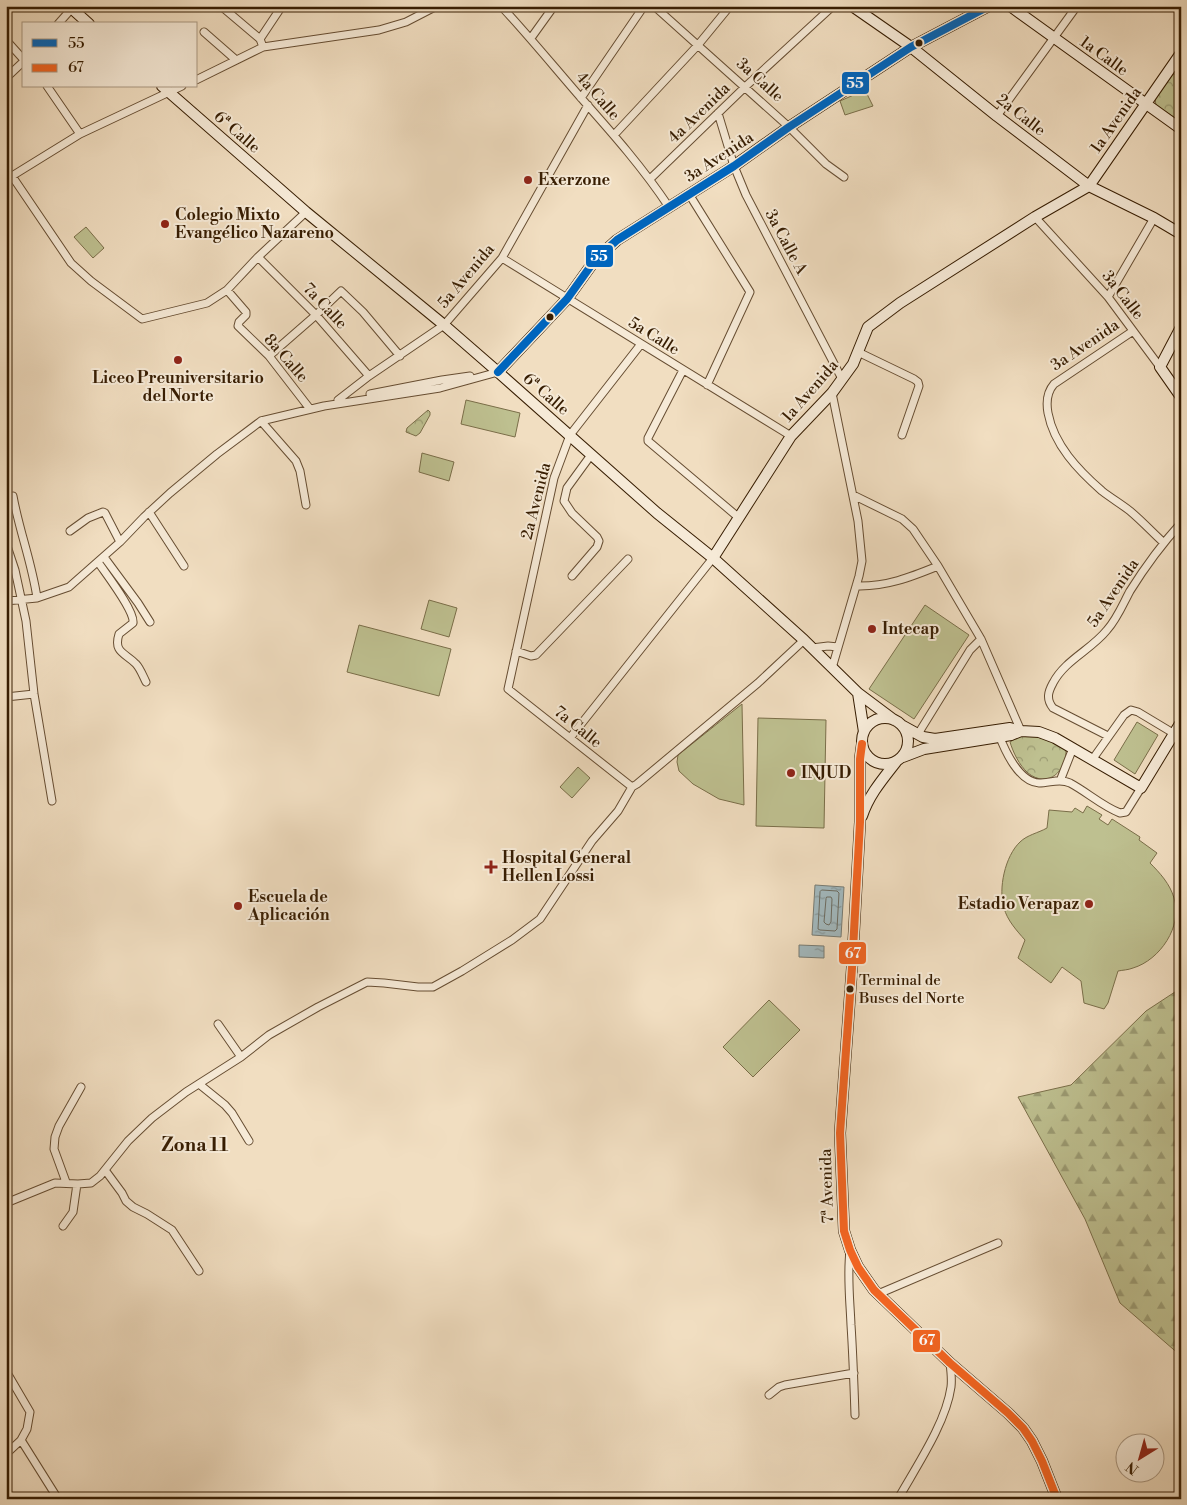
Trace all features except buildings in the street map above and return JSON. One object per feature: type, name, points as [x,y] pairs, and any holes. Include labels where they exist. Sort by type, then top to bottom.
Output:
[{"type":"main road","name":"2a Calle","points":[[852,6],[911,47],[1089,186],[1154,218],[1181,234]]},
{"type":"main road","name":"3a Avenida","points":[[498,372],[567,299],[595,260],[618,240],[734,166],[789,127],[911,47],[989,6]]},
{"type":"main road","name":"1a Calle","points":[[1010,6],[1181,128]]},
{"type":"main road","points":[[72,7],[87,22]]},
{"type":"main road","name":"1a Avenida","points":[[713,558],[791,436],[832,393],[853,364],[868,327],[900,303],[1034,217],[1089,186],[1146,104],[1177,67],[1181,53]]},
{"type":"main road","name":"6ª Calle","points":[[166,89],[306,212],[444,325],[657,513],[713,558],[804,640],[858,693],[898,723],[929,739],[998,734]]},
{"type":"main road","points":[[1160,367],[1181,327]]},
{"type":"main road","name":"3a Calle","points":[[1160,367],[1181,397]]},
{"type":"main road","points":[[858,693],[864,732],[862,744],[868,757],[874,762],[888,764],[924,749],[998,734],[1010,728],[1046,734],[1141,788],[1181,722]]},
{"type":"main road","points":[[864,732],[872,722],[877,720],[889,718],[898,723],[908,738],[908,745],[899,760]]},
{"type":"main road","name":"7ª Avenida","points":[[862,744],[852,968],[840,1133],[844,1231],[850,1250],[866,1280],[878,1294],[950,1363],[1023,1428],[1042,1461],[1057,1499]]},
{"type":"main road","name":"7ª Avenida","points":[[860,822],[869,798],[899,760]]},
{"type":"street","points":[[221,6],[260,39],[263,47]]},
{"type":"street","points":[[260,39],[282,6]]},
{"type":"street","points":[[198,79],[263,47],[379,30],[406,22],[437,6]]},
{"type":"street","name":"4a Calle","points":[[501,6],[614,135],[650,179],[669,207]]},
{"type":"street","points":[[531,38],[554,6]]},
{"type":"street","points":[[581,98],[644,6]]},
{"type":"street","name":"3a Calle","points":[[654,6],[789,127],[826,164],[844,177]]},
{"type":"street","points":[[614,135],[698,44],[730,6]]},
{"type":"street","name":"4a Avenida","points":[[650,179],[745,87],[833,6]]},
{"type":"street","points":[[997,116],[1078,6]]},
{"type":"street","points":[[60,22],[72,7]]},
{"type":"street","points":[[204,32],[236,60]]},
{"type":"street","points":[[6,40],[22,58]]},
{"type":"street","points":[[6,78],[22,62]]},
{"type":"street","points":[[48,88],[80,134]]},
{"type":"street","points":[[166,89],[80,134],[8,177],[71,263],[91,281],[142,319],[207,303],[227,290],[258,257],[306,212]]},
{"type":"street","name":"5a Avenida","points":[[338,400],[369,376],[444,325],[502,258],[588,105]]},
{"type":"street","name":"3a Calle A","points":[[718,113],[734,166],[746,195],[842,379]]},
{"type":"street","points":[[689,194],[749,290],[749,294],[707,385]]},
{"type":"street","name":"3a Calle","points":[[1034,217],[1108,297],[1160,367]]},
{"type":"street","points":[[1108,297],[1154,218]]},
{"type":"street","name":"7a Calle","points":[[258,257],[316,315],[369,376]]},
{"type":"street","name":"5a Calle","points":[[502,258],[791,436]]},
{"type":"street","name":"8a Calle","points":[[227,290],[246,315],[239,322],[238,326],[269,356],[310,409]]},
{"type":"street","points":[[269,356],[316,315],[339,291],[343,291],[400,356]]},
{"type":"street","name":"3a Avenida","points":[[1133,331],[1054,384],[1048,395],[1050,423],[1055,437],[1076,465],[1102,491],[1131,512],[1164,543]]},
{"type":"street","name":"2a Avenida","points":[[508,688],[554,478],[570,436],[641,344]]},
{"type":"street","points":[[858,352],[918,382],[902,436]]},
{"type":"street","points":[[683,370],[648,441],[738,518]]},
{"type":"street","points":[[324,406],[338,400],[442,380],[498,372]]},
{"type":"street","points":[[6,601],[37,598],[69,587],[120,542],[149,512],[217,454],[261,421],[324,406],[440,388],[498,372]]},
{"type":"street","points":[[832,393],[858,521],[862,561],[832,668]]},
{"type":"street","points":[[261,421],[296,461],[300,471],[306,505]]},
{"type":"street","points":[[572,576],[597,547],[599,542],[597,537],[572,513],[564,501],[567,488],[591,455]]},
{"type":"street","points":[[853,494],[902,520],[913,529],[938,566],[981,639],[1020,731]]},
{"type":"street","points":[[13,496],[18,524],[37,598]]},
{"type":"street","points":[[70,532],[88,518],[103,512],[120,542]]},
{"type":"street","points":[[149,512],[184,566]]},
{"type":"street","name":"5a Avenida","points":[[1108,736],[1056,710],[1051,705],[1048,697],[1053,684],[1064,668],[1100,638],[1111,626],[1131,590],[1164,543],[1180,524]]},
{"type":"street","points":[[6,543],[15,570],[26,621],[34,694],[52,801]]},
{"type":"street","name":"1a Avenida","points":[[570,738],[713,558]]},
{"type":"street","points":[[101,559],[138,602],[150,622]]},
{"type":"street","points":[[101,559],[134,619],[133,623],[119,634],[118,645],[121,651],[136,664],[146,682]]},
{"type":"street","points":[[516,651],[532,656],[536,655],[628,559]]},
{"type":"street","points":[[856,586],[868,587],[904,580],[938,566]]},
{"type":"street","points":[[918,734],[970,650],[981,639]]},
{"type":"street","points":[[8,1202],[54,1182],[91,1183],[100,1176],[128,1141],[152,1118],[241,1057],[268,1035],[318,1007],[367,982],[433,987],[512,940],[540,919],[592,841],[618,810],[632,787],[758,683],[804,640]]},
{"type":"street","points":[[812,648],[838,647]]},
{"type":"street","name":"7a Calle","points":[[508,688],[632,787]]},
{"type":"street","points":[[6,697],[34,694]]},
{"type":"street","points":[[1092,760],[1108,736],[1127,712],[1131,710],[1138,712],[1173,733]]},
{"type":"street","points":[[998,734],[1014,765],[1030,781],[1070,783],[1117,812],[1126,812],[1141,788]]},
{"type":"street","points":[[1060,781],[1073,748]]},
{"type":"street","points":[[218,1024],[241,1057]]},
{"type":"street","points":[[199,1084],[228,1109],[249,1141]]},
{"type":"street","points":[[66,1182],[54,1149],[55,1137],[81,1086]]},
{"type":"street","points":[[104,1170],[126,1201],[172,1230],[199,1271]]},
{"type":"street","points":[[63,1226],[73,1212],[77,1184]]},
{"type":"street","points":[[878,1294],[998,1243]]},
{"type":"street","points":[[850,1250],[848,1278],[855,1415]]},
{"type":"street","points":[[898,1499],[929,1445],[943,1415],[951,1388],[950,1363]]},
{"type":"street","points":[[6,1371],[30,1412],[27,1429],[21,1440],[6,1454]]},
{"type":"street","points":[[769,1395],[785,1385],[854,1373]]},
{"type":"street","points":[[21,1440],[58,1499]]},
{"type":"green space","points":[[1171,74],[1176,74],[1181,78],[1181,122],[1156,105],[1155,99]]},
{"type":"green space","points":[[865,90],[873,106],[845,115],[840,101]]},
{"type":"green space","points":[[86,227],[104,248],[93,258],[74,237]]},
{"type":"green space","points":[[466,400],[520,413],[515,437],[461,424]]},
{"type":"green space","points":[[428,410],[430,415],[420,433],[416,436],[406,432],[407,428]]},
{"type":"green space","points":[[422,453],[454,462],[449,481],[419,472]]},
{"type":"green space","points":[[429,600],[457,608],[449,637],[421,629]]},
{"type":"green space","points":[[925,605],[969,635],[914,719],[869,689]]},
{"type":"green space","points":[[359,625],[451,649],[439,696],[347,672]]},
{"type":"green space","points":[[742,704],[744,805],[719,799],[693,784],[679,771],[677,762],[678,755]]},
{"type":"green space","name":"INJUD","points":[[758,718],[826,720],[824,828],[756,826]]},
{"type":"green space","points":[[1137,722],[1158,735],[1135,774],[1114,760]]},
{"type":"green space","points":[[1031,735],[1048,739],[1066,749],[1063,764],[1055,775],[1043,779],[1035,777],[1028,773],[1019,762],[1010,742],[1018,737]]},
{"type":"green space","points":[[578,767],[590,778],[572,798],[560,787]]},
{"type":"green space","name":"Estadio Verapaz","points":[[1087,806],[1102,815],[1099,819],[1108,825],[1112,819],[1140,837],[1139,840],[1157,853],[1150,863],[1170,888],[1176,909],[1172,930],[1160,950],[1143,964],[1131,969],[1118,971],[1108,1003],[1104,1009],[1084,1003],[1081,981],[1062,967],[1051,983],[1018,958],[1025,940],[1007,917],[1002,900],[1004,873],[1010,856],[1020,842],[1047,828],[1049,810],[1072,812],[1075,808],[1083,813]]},
{"type":"green space","points":[[1181,988],[1181,1356],[1120,1303],[1085,1219],[1018,1097],[1071,1085],[1146,1011]]},
{"type":"green space","points":[[769,1000],[800,1030],[753,1077],[723,1047]]},
{"type":"water","points":[[815,885],[844,887],[841,937],[812,935]]},
{"type":"water","points":[[799,945],[824,946],[824,958],[799,957]]},
{"type":"transit line","name":"55","points":[[498,372],[567,299],[595,260],[617,240],[734,166],[789,127],[911,47],[989,6]]},
{"type":"transit line","name":"67","points":[[862,744],[852,968],[840,1133],[844,1231],[858,1267],[874,1290],[950,1363],[1023,1428],[1042,1461],[1057,1499]]},
{"type":"place","name":"Exerzone","points":[[528,180]]},
{"type":"place","name":"Colegio Mixto Evangélico Nazareno","points":[[165,224]]},
{"type":"place","name":"Liceo Preuniversitario del Norte","points":[[178,360]]},
{"type":"place","name":"Intecap","points":[[872,629]]},
{"type":"place","name":"INJUD","points":[[791,773]]},
{"type":"place","name":"Hospital General Hellen Lossi","points":[[491,867]]},
{"type":"place","name":"Estadio Verapaz","points":[[1089,904]]},
{"type":"place","name":"Escuela de Aplicación","points":[[238,906]]},
{"type":"place","name":"Terminal de Buses del Norte","points":[[850,989]]},
{"type":"district","name":"Zona 11","points":[[195,1145]]}]
